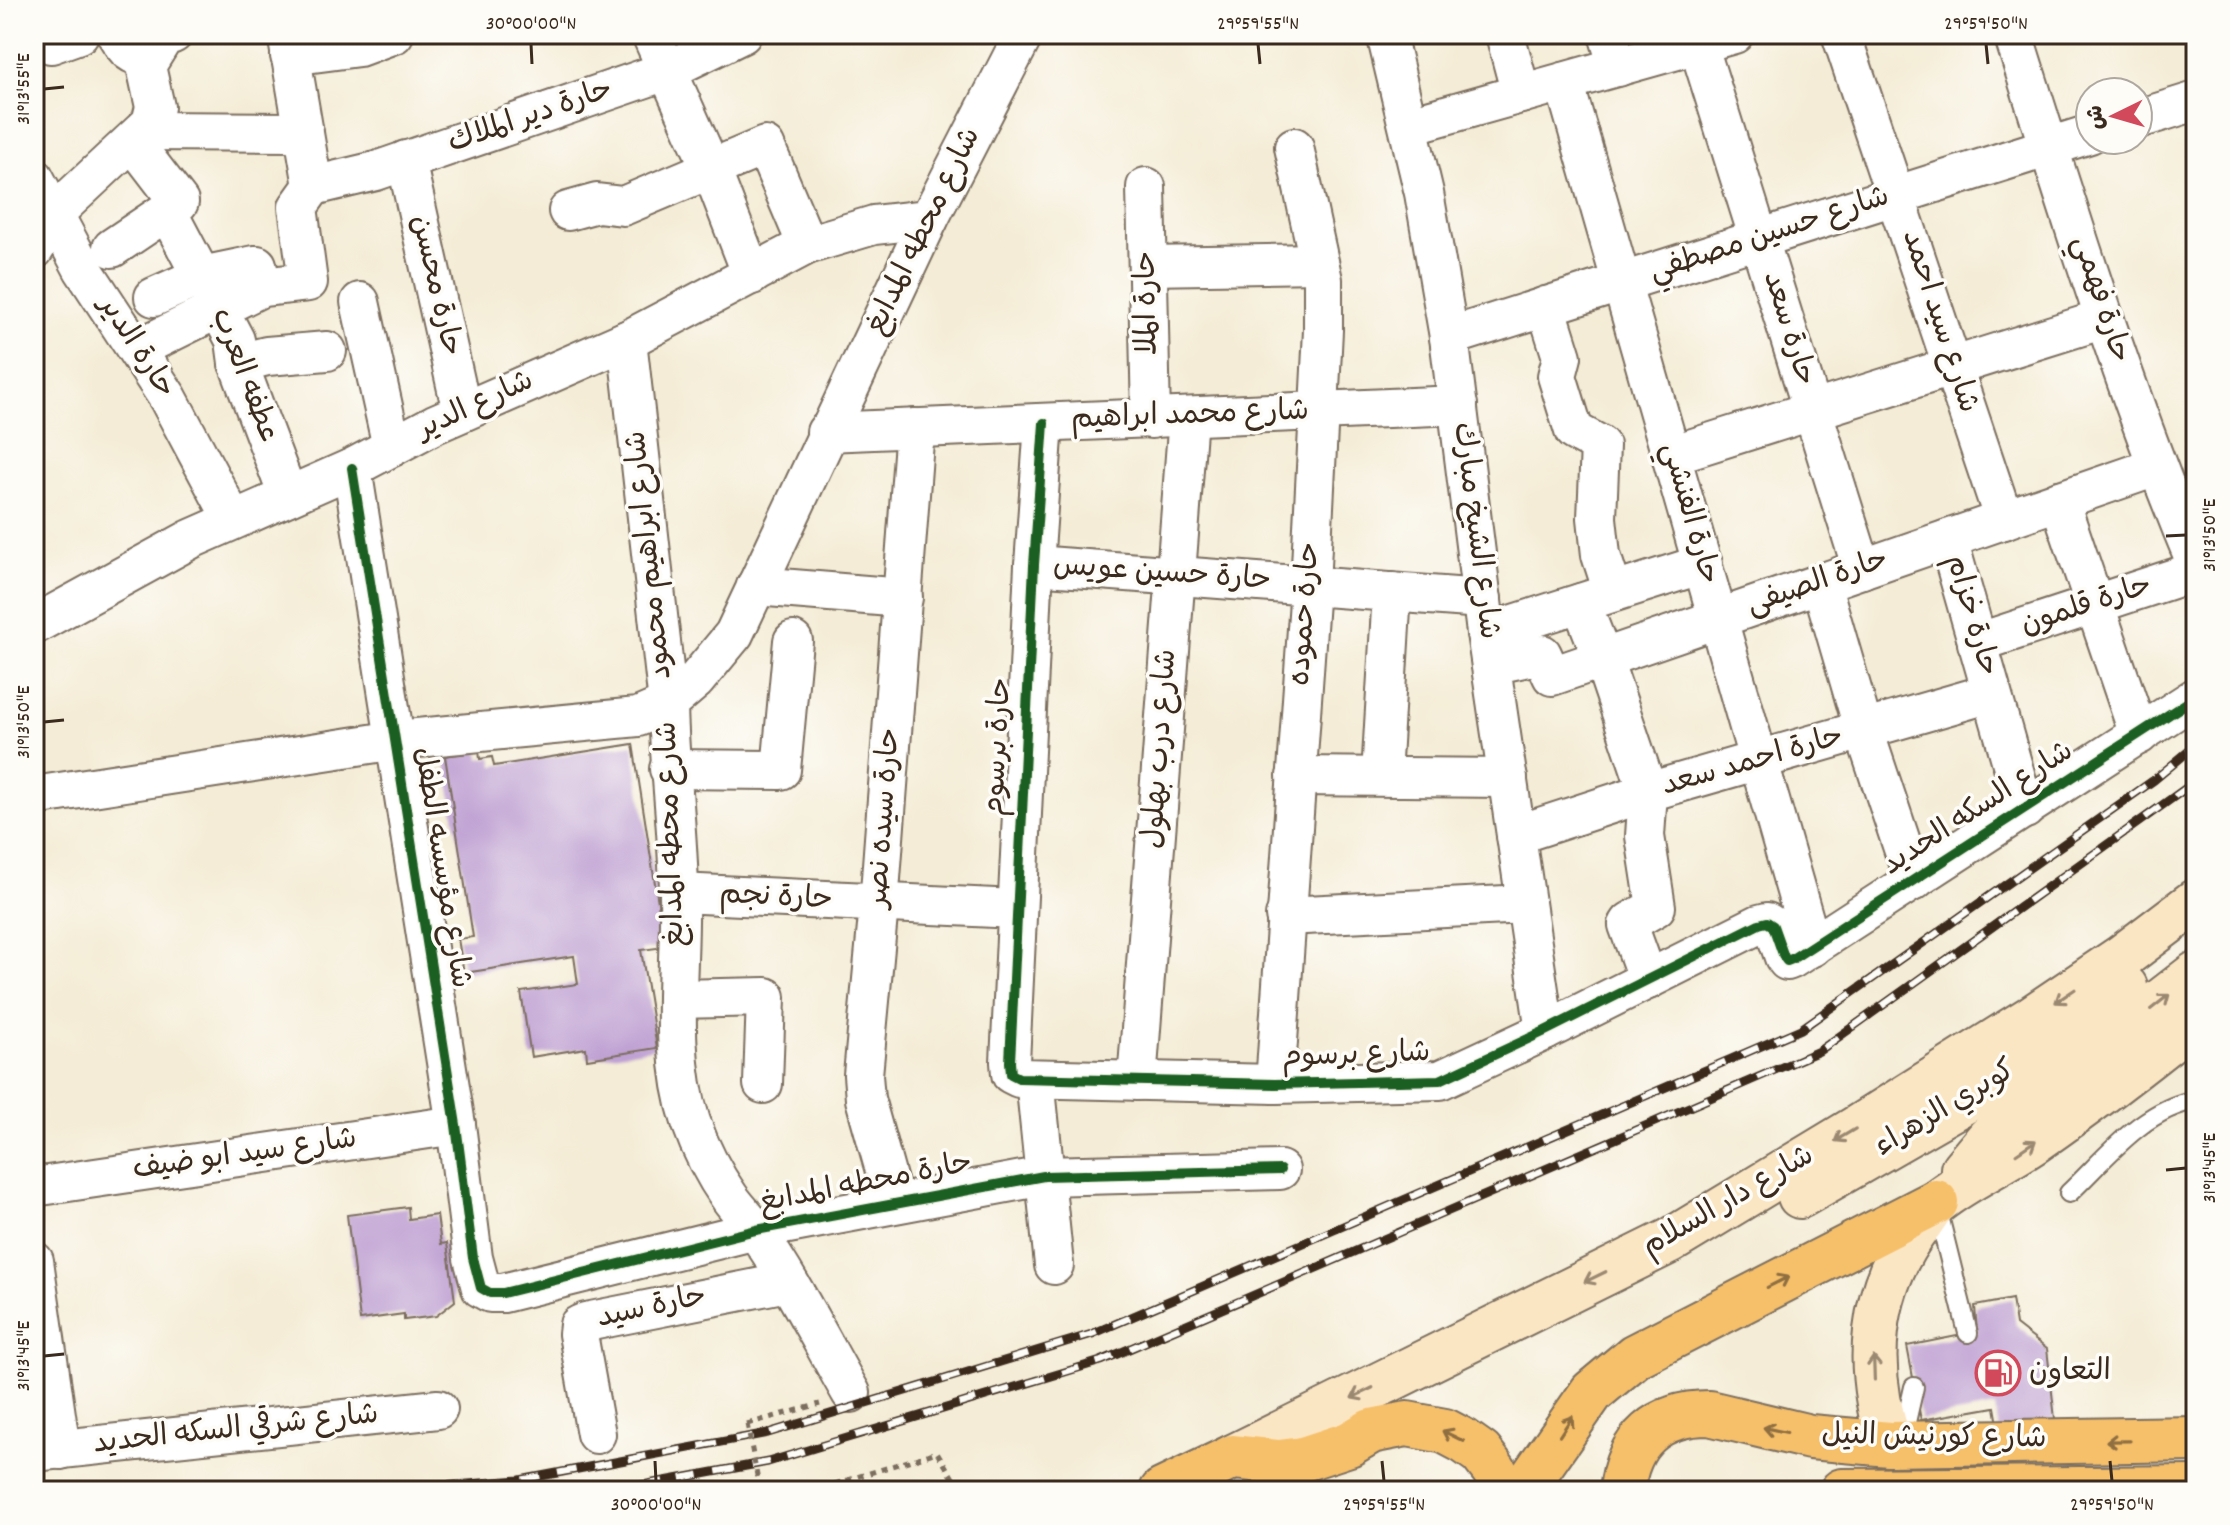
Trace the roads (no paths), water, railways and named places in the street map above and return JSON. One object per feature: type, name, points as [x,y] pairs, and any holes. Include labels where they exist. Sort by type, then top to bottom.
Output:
[{"type":"main road","name":"شارع دار السلام","points":[[1233,1457],[1670,1241],[2033,1017],[2122,957],[2196,901]]},
{"type":"main road","name":"كوبري الزهراء","points":[[1670,1241],[1768,1211],[1814,1189],[1981,1092],[2042,1052],[2196,931]]},
{"type":"main road","name":"كوبري الزهراء","points":[[1936,1202],[1988,1139],[2014,1115],[2196,974]]},
{"type":"main road","points":[[1523,1491],[1592,1392],[1635,1356],[1936,1202],[2014,1155],[2119,1082],[2196,1019]]},
{"type":"main road","points":[[1895,1444],[1881,1420],[1873,1367],[1878,1313],[1896,1261],[1936,1202]]},
{"type":"main road","name":"شارع كورنيش النيل","points":[[1622,1491],[1630,1457],[1639,1443],[1662,1423],[1693,1413],[1709,1413],[1810,1437],[1895,1444],[2196,1439]]},
{"type":"main road","points":[[1162,1491],[1233,1457],[1279,1462],[1303,1459],[1327,1453],[1371,1431],[1389,1426],[1426,1426],[1454,1436],[1481,1453],[1505,1491]]},
{"type":"main road","points":[[1842,1491],[2196,1488]]},
{"type":"street","points":[[116,34],[125,50],[132,55],[161,45]]},
{"type":"street","points":[[137,349],[262,287],[308,282],[298,207],[313,186],[288,45],[359,47],[394,34]]},
{"type":"street","points":[[651,34],[711,169],[752,275]]},
{"type":"street","name":"حارة دير الملاك","points":[[313,186],[406,160],[666,71],[742,34]]},
{"type":"street","name":"شارع محطه المدابغ","points":[[838,1398],[787,1282],[756,1230],[729,1197],[691,1123],[681,1082],[676,1040],[678,843],[669,769],[668,704],[696,680],[734,634],[826,432],[878,330],[929,219],[1024,34]]},
{"type":"street","name":"شارع الشيخ مبارك","points":[[1386,34],[1410,125],[1449,337],[1487,632],[1545,1031]]},
{"type":"street","points":[[1505,34],[1521,94]]},
{"type":"street","name":"شارع سيد احمد","points":[[1841,34],[2004,520]]},
{"type":"street","name":"حارة فهمي","points":[[2013,34],[2104,319],[2156,467],[2193,552]]},
{"type":"street","points":[[1410,125],[1564,82],[1613,50],[1721,37]]},
{"type":"street","name":"حارة سعد","points":[[1721,37],[1759,239],[1862,569]]},
{"type":"street","points":[[34,250],[60,208],[151,123],[155,107],[146,66],[161,45]]},
{"type":"street","name":"حارة الفنشي","points":[[1564,82],[1759,761],[1800,954]]},
{"type":"street","points":[[2154,114],[2196,101]]},
{"type":"street","points":[[138,137],[304,132]]},
{"type":"street","name":"عطفه العرب","points":[[138,137],[179,202],[167,211],[235,340],[238,363],[288,496]]},
{"type":"street","name":"شارع حسين مصطفي","points":[[1449,337],[2074,139]]},
{"type":"street","points":[[568,211],[597,203],[623,206],[760,147],[767,147],[807,245]]},
{"type":"street","name":"حارة حموده","points":[[1275,1084],[1310,586],[1323,280],[1294,147]]},
{"type":"street","name":"حارة محسن","points":[[406,160],[462,412]]},
{"type":"street","name":"حارة الدير","points":[[34,177],[83,269],[168,398],[233,520]]},
{"type":"street","name":"حارة الملا","points":[[1146,187],[1151,419]]},
{"type":"street","points":[[112,248],[167,211]]},
{"type":"street","name":"شارع الدير","points":[[34,625],[191,539],[352,468],[462,412],[627,340],[807,245],[874,225],[929,219]]},
{"type":"street","points":[[1148,266],[1319,263]]},
{"type":"street","points":[[154,297],[201,276],[257,265],[262,287]]},
{"type":"street","points":[[360,302],[392,447]]},
{"type":"street","points":[[1546,306],[1562,357],[1557,376],[1574,431],[1600,445],[1597,518],[1601,555],[1597,598],[1603,659],[1648,792],[1645,836],[1656,907],[1628,925],[1648,980]]},
{"type":"street","points":[[1671,455],[2104,319]]},
{"type":"street","name":"شارع ابراهيم محمود","points":[[34,796],[396,740],[638,717],[668,704],[627,340]]},
{"type":"street","points":[[238,363],[267,356],[327,351]]},
{"type":"street","name":"شارع محمد ابراهيم","points":[[826,432],[1458,405]]},
{"type":"street","name":"شارع درب بهلول","points":[[1137,1081],[1188,417]]},
{"type":"street","name":"حارة برسوم","points":[[1044,423],[1016,909],[1023,1076],[1044,1176],[1054,1265]]},
{"type":"street","name":"حارة سيده نصر","points":[[894,1203],[863,1085],[915,428]]},
{"type":"street","name":"حارة الصيفى","points":[[1487,632],[1542,654],[1552,676],[2156,467]]},
{"type":"street","name":"شارع مؤسسه الطفل","points":[[352,468],[456,1125],[476,1277]]},
{"type":"street","points":[[2059,500],[2139,735]]},
{"type":"street","name":"حارة خزام","points":[[1948,539],[2025,809]]},
{"type":"street","name":"حارة قلمون","points":[[1977,643],[2094,605],[2193,552]]},
{"type":"street","points":[[1487,632],[1703,564]]},
{"type":"street","name":"حارة حسين عويس","points":[[1034,565],[1392,592],[1487,632]]},
{"type":"street","points":[[1821,583],[1864,731],[1914,881]]},
{"type":"street","points":[[756,586],[903,598]]},
{"type":"street","points":[[1381,776],[1392,592]]},
{"type":"street","points":[[669,769],[781,770],[793,641]]},
{"type":"street","name":"حارة احمد سعد","points":[[1516,835],[1648,792],[1991,693]]},
{"type":"street","name":"شارع السكه الحديد","points":[[1800,954],[2196,697]]},
{"type":"street","points":[[1296,776],[1508,778]]},
{"type":"street","name":"حارة نجم","points":[[679,893],[879,905],[1016,909]]},
{"type":"street","points":[[1285,916],[1526,904]]},
{"type":"street","name":"شارع برسوم","points":[[1023,1076],[1275,1084],[1440,1080],[1767,922],[1800,954]]},
{"type":"street","points":[[677,999],[766,997],[763,1084]]},
{"type":"street","name":"شارع سيد ابو ضيف","points":[[34,1187],[456,1125]]},
{"type":"street","name":"حارة محطه المدابغ","points":[[476,1277],[481,1288],[490,1293],[503,1293],[756,1230],[1044,1176],[1280,1170]]},
{"type":"street","points":[[34,1261],[48,1451]]},
{"type":"street","name":"حارة سيد","points":[[596,1434],[579,1325],[787,1282]]},
{"type":"street","name":"شارع شرقي السكه الحديد","points":[[48,1451],[438,1409]]},
{"type":"lane","points":[[2069,1193],[2156,1112],[2176,1103],[2196,1100]]},
{"type":"lane","points":[[1936,1202],[1968,1333]]},
{"type":"lane","points":[[1895,1444],[1914,1387]]},
{"type":"railway","points":[[379,1491],[520,1480],[768,1433],[1092,1334],[1801,1029],[2154,780],[2196,745]]},
{"type":"railway","points":[[610,1491],[768,1462],[1101,1361],[1819,1051],[2196,781]]},
{"type":"place","name":"التعاون","points":[[1998,1373]]}]
